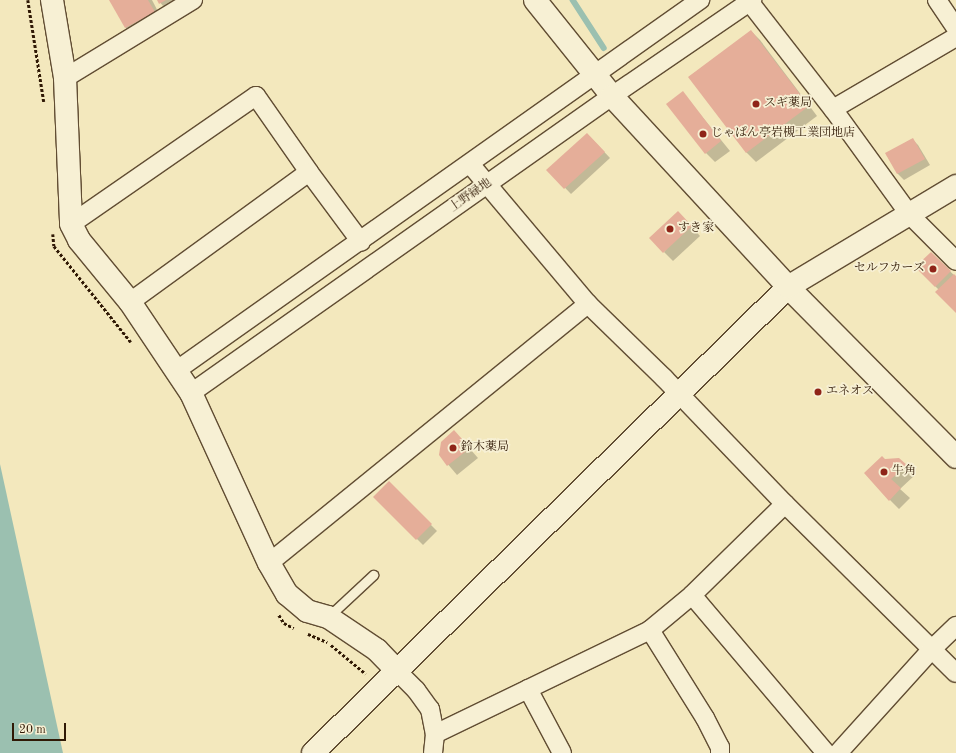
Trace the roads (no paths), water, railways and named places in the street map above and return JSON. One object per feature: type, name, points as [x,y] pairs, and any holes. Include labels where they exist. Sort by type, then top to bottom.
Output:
[{"type":"street","points":[[52,0],[65,78],[71,224],[80,240],[130,302],[191,393],[270,562],[287,594],[307,611],[328,617],[377,650],[416,690],[430,709],[435,734],[433,753]]},
{"type":"street","points":[[65,78],[193,0]]},
{"type":"street","points":[[535,0],[594,76],[612,96],[788,287],[956,457]]},
{"type":"street","points":[[177,370],[361,242],[700,0]]},
{"type":"street","points":[[937,0],[956,28]]},
{"type":"street","points":[[750,1],[833,110],[909,214],[956,261]]},
{"type":"street","name":"上野緑地","points":[[191,393],[612,96],[750,1]]},
{"type":"street","points":[[833,110],[956,37]]},
{"type":"street","points":[[71,224],[256,96],[309,172],[361,242]]},
{"type":"street","points":[[470,164],[588,304],[679,393],[785,504],[931,650],[956,673]]},
{"type":"street","points":[[130,302],[309,172]]},
{"type":"street","points":[[313,753],[788,287],[956,186]]},
{"type":"street","points":[[270,562],[588,304]]},
{"type":"street","points":[[435,734],[650,630],[692,594],[785,504]]},
{"type":"street","points":[[692,594],[826,753]]},
{"type":"street","points":[[838,753],[931,650],[956,626]]},
{"type":"street","points":[[650,630],[705,718],[720,747],[720,753]]},
{"type":"street","points":[[528,689],[562,753]]},
{"type":"lane","points":[[328,617],[373,575]]},
{"type":"waterway","points":[[573,0],[604,48]]},
{"type":"place","name":"スギ薬局","points":[[756,104]]},
{"type":"place","name":"じゃぱん亭岩槻工業団地店","points":[[703,134]]},
{"type":"place","name":"すき家","points":[[670,229]]},
{"type":"place","name":"セルフカーズ","points":[[933,269]]},
{"type":"place","name":"エネオス","points":[[818,392]]},
{"type":"place","name":"鈴木薬局","points":[[453,448]]},
{"type":"place","name":"牛角","points":[[884,472]]}]
